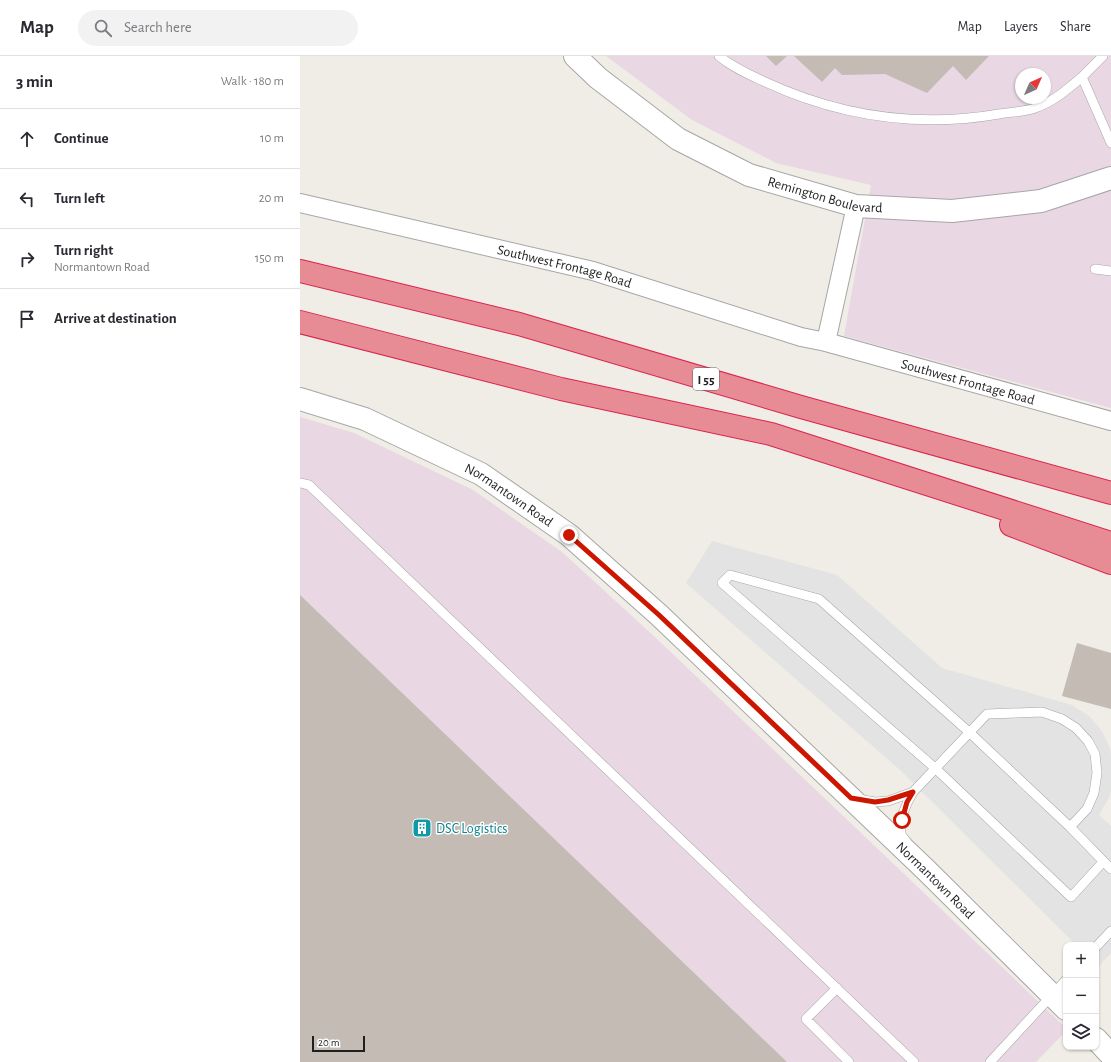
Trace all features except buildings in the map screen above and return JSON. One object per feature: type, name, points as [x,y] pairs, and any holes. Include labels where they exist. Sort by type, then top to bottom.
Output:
[{"type":"highway","name":"I 55","points":[[300,272],[519,324],[801,407],[1111,493]]},
{"type":"highway","points":[[300,322],[560,388],[771,434],[1111,543]]},
{"type":"highway","points":[[771,434],[1111,563]]},
{"type":"street","name":"Remington Boulevard","points":[[575,56],[598,78],[678,139],[749,175],[856,206],[952,212],[1041,201],[1111,178]]},
{"type":"street","name":"Southwest Frontage Road","points":[[300,203],[592,271],[802,337],[826,342],[1111,421]]},
{"type":"street","points":[[826,342],[856,206]]},
{"type":"street","name":"Normantown Road","points":[[300,399],[365,419],[481,474],[569,535],[659,615],[925,869],[1062,995]]},
{"type":"lane","points":[[719,56],[729,65],[788,92],[835,107],[875,116],[919,121],[972,119],[1035,108],[1060,96],[1103,56]]},
{"type":"lane","points":[[1082,77],[1111,144]]},
{"type":"lane","points":[[1095,269],[1111,271]]},
{"type":"lane","points":[[300,482],[309,485],[914,1062]]},
{"type":"lane","points":[[1103,862],[1071,897],[935,768],[722,583],[730,575],[819,599],[969,732],[1070,827],[1111,869]]},
{"type":"lane","points":[[925,869],[901,833],[903,814],[907,802],[913,792],[986,714],[1042,712],[1062,719],[1076,728],[1088,741],[1095,754],[1097,773],[1094,793],[1087,809],[1070,827]]},
{"type":"lane","points":[[851,798],[875,802],[888,800],[913,792]]},
{"type":"lane","points":[[1099,944],[1111,931]]},
{"type":"lane","points":[[837,988],[806,1019],[849,1062]]},
{"type":"lane","points":[[990,1062],[1062,995]]},
{"type":"shaded area","points":[[606,56],[1111,56],[1111,408],[844,336],[871,185],[776,163],[692,120]]},
{"type":"shaded area","points":[[300,417],[354,433],[473,490],[562,552],[657,639],[1063,1025],[1063,1034],[1036,1062],[300,1062]]},
{"type":"shaded area","points":[[712,541],[837,575],[942,668],[1072,705],[1089,716],[1102,731],[1110,748],[1111,755],[1111,790],[1109,798],[1099,815],[1111,826],[1111,953],[1099,966],[1099,942],[1073,942],[900,770],[686,583]]},
{"type":"place","name":"DSC Logistics","points":[[422,828]]},
{"type":"route","points":[[569,535],[659,615],[851,798],[875,802],[888,800],[913,792],[907,802],[902,820]]}]
